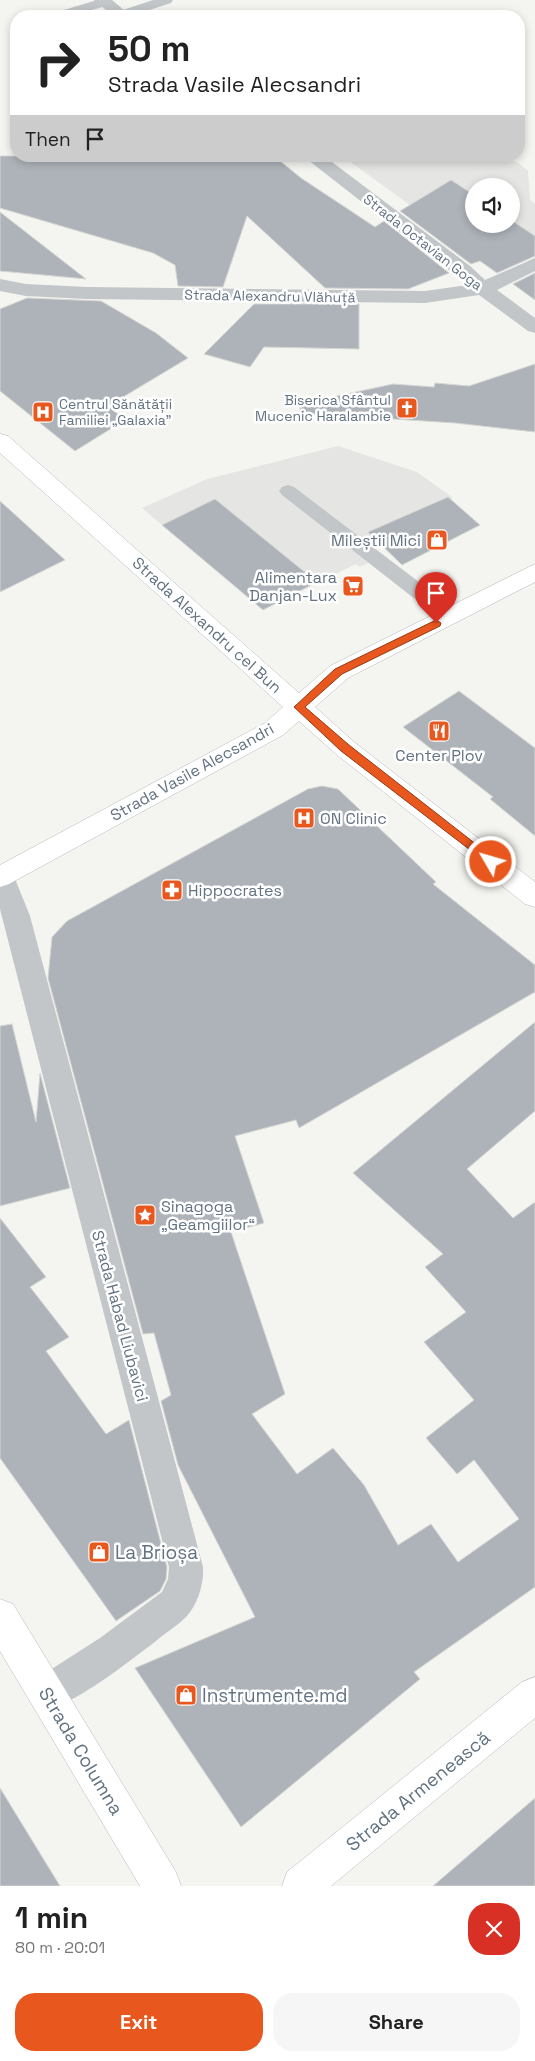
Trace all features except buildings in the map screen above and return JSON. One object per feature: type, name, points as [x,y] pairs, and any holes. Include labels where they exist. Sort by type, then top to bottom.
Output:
[{"type":"main road","name":"Strada Alexandru cel Bun","points":[[0,441],[345,748],[535,897]]},
{"type":"main road","name":"Strada Vasile Alecsandri","points":[[1,876],[274,729],[339,672],[535,572]]},
{"type":"main road","name":"Strada Columna","points":[[0,1617],[162,1886]]},
{"type":"main road","name":"Strada Armenească","points":[[301,1886],[535,1695]]},
{"type":"street","points":[[103,1],[115,10]]},
{"type":"street","name":"Strada Octavian Goga","points":[[320,162],[464,270],[483,289],[535,327]]},
{"type":"street","name":"Strada Alexandru Vlăhuță","points":[[0,285],[26,290],[87,293],[425,298],[483,289],[535,264]]},
{"type":"street","name":"Strada Habad Liubavici","points":[[1,876],[16,916],[186,1567],[186,1579],[182,1592],[174,1604],[113,1651],[46,1694]]},
{"type":"lane","points":[[139,10],[166,0]]},
{"type":"lane","points":[[77,10],[103,1]]},
{"type":"lane","points":[[288,491],[450,616]]},
{"type":"shaded area","points":[[350,162],[516,162],[528,171],[530,200],[535,204],[535,248],[491,233],[520,233],[520,178],[465,178],[465,224],[410,205]]},
{"type":"shaded area","points":[[338,446],[417,472],[453,498],[359,541],[378,558],[360,567],[356,564],[263,610],[142,508],[207,479]]},
{"type":"place","name":"Biserica Sfântul Mucenic Haralambie","points":[[407,408]]},
{"type":"place","name":"Centrul Sănătății Familiei „Galaxia”","points":[[43,412]]},
{"type":"place","name":"Mileștii Mici","points":[[437,540]]},
{"type":"place","name":"Alimentara Danjan-Lux","points":[[353,586]]},
{"type":"place","name":"Center Plov","points":[[439,731]]},
{"type":"place","name":"ON Clinic","points":[[304,818]]},
{"type":"place","name":"Hippocrates","points":[[172,890]]},
{"type":"place","name":"Sinagoga „Geamgiilor“","points":[[145,1215]]},
{"type":"place","name":"La Brioșa","points":[[99,1552]]},
{"type":"place","name":"Instrumente.md","points":[[186,1695]]},
{"type":"route","points":[[436,623],[339,672],[299,707],[345,748],[491,862]]}]
